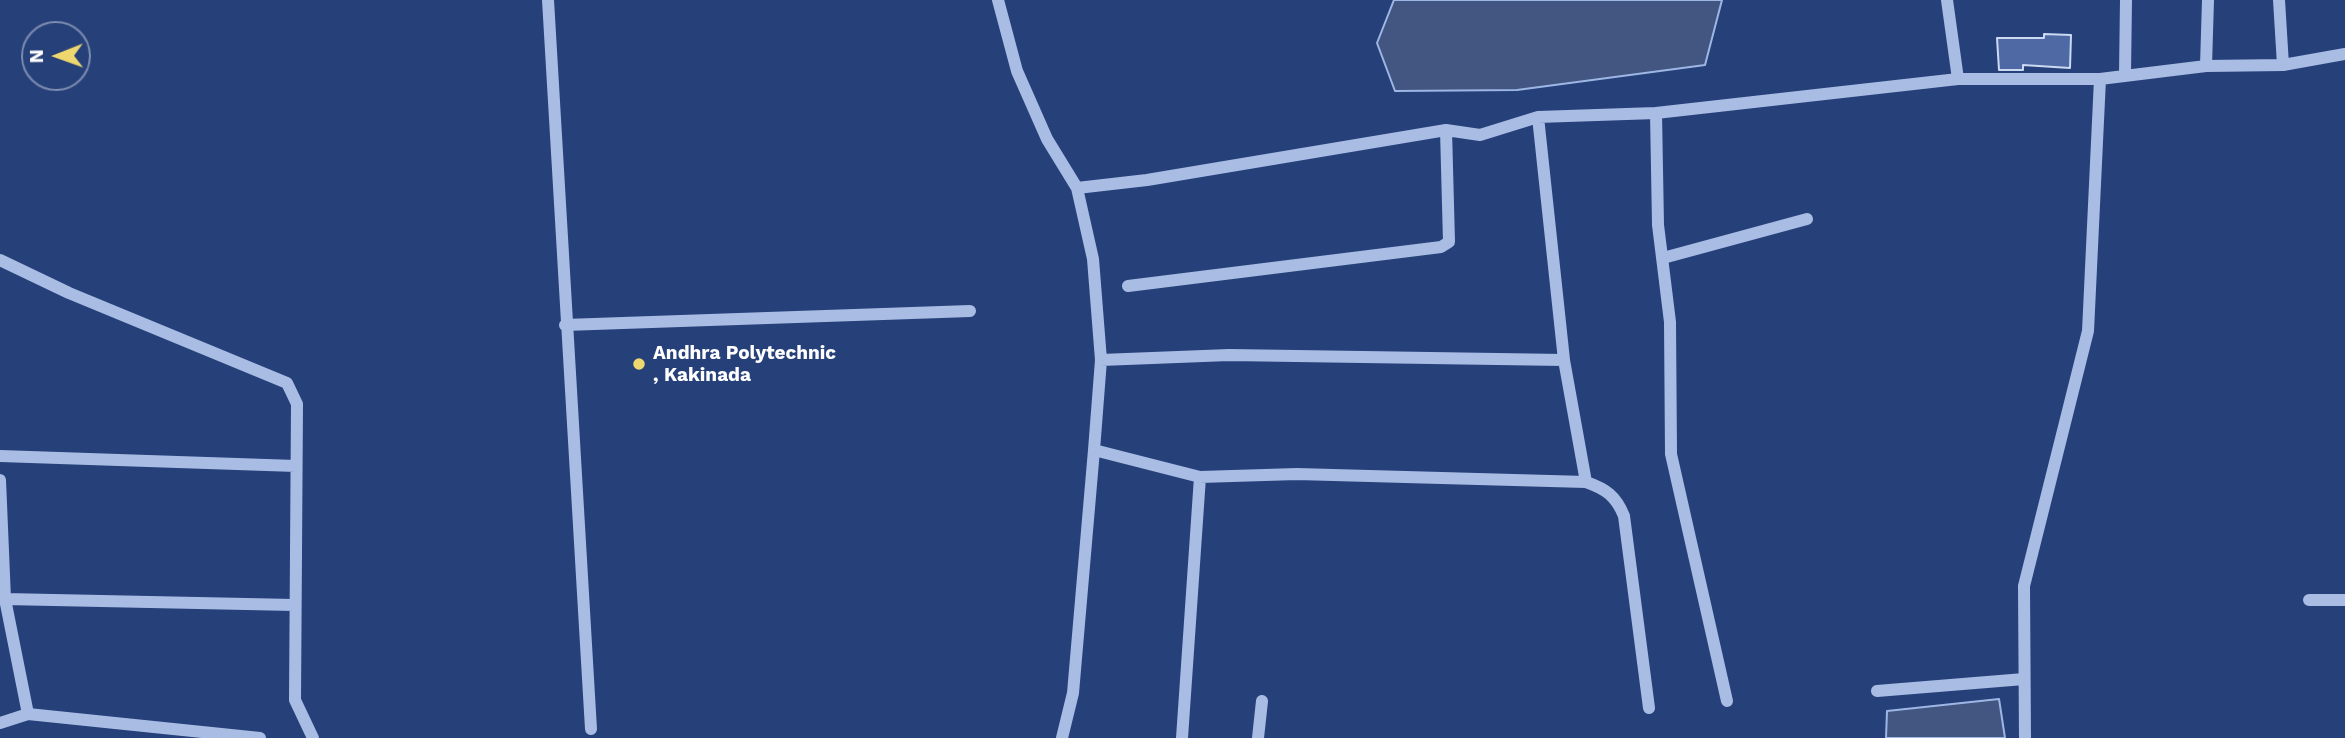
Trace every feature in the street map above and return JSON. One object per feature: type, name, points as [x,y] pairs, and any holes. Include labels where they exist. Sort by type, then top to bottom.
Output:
[{"type":"street","points":[[548,0],[565,325],[591,729]]},
{"type":"street","points":[[998,0],[1017,71],[1047,139],[1077,188],[1093,258],[1101,360],[1073,692],[1062,738]]},
{"type":"street","points":[[1947,0],[1958,79]]},
{"type":"street","points":[[2125,74],[2126,0]]},
{"type":"street","points":[[2206,65],[2208,0]]},
{"type":"street","points":[[2279,0],[2283,65]]},
{"type":"street","points":[[1077,188],[1159,178],[1447,130],[1480,135],[1538,117],[1656,113],[1958,79],[2100,79],[2206,65],[2283,65],[2345,54]]},
{"type":"street","points":[[2025,738],[2024,586],[2088,331],[2100,79]]},
{"type":"street","points":[[1656,113],[1658,225],[1670,322],[1671,454],[1727,701]]},
{"type":"street","points":[[1538,117],[1564,360],[1586,482]]},
{"type":"street","points":[[1128,286],[1441,247],[1449,242],[1447,130]]},
{"type":"street","points":[[1662,258],[1807,219]]},
{"type":"street","points":[[0,260],[69,293],[287,383],[297,404],[295,700],[313,738]]},
{"type":"street","points":[[565,325],[970,311]]},
{"type":"street","points":[[1101,360],[1229,355],[1564,360]]},
{"type":"street","points":[[1094,450],[1200,477],[1297,474],[1586,482],[1607,489],[1619,503],[1624,516],[1649,708]]},
{"type":"street","points":[[0,456],[296,466]]},
{"type":"street","points":[[1182,738],[1200,477]]},
{"type":"street","points":[[0,480],[5,599],[28,713]]},
{"type":"street","points":[[5,599],[294,606]]},
{"type":"street","points":[[2309,600],[2345,600]]},
{"type":"street","points":[[1877,691],[2024,679]]},
{"type":"street","points":[[1258,738],[1262,701]]},
{"type":"street","points":[[0,723],[28,713],[254,738]]},
{"type":"water","points":[[1394,0],[1722,0],[1705,65],[1517,90],[1395,91],[1377,43]]},
{"type":"water","points":[[1999,699],[2005,738],[1886,738],[1887,711]]},
{"type":"building","points":[[2044,34],[2071,35],[2070,68],[2023,65],[2023,70],[1999,70],[1997,38],[2044,38]]},
{"type":"place","name":"Andhra Polytechnic , Kakinada","points":[[639,364]]}]
